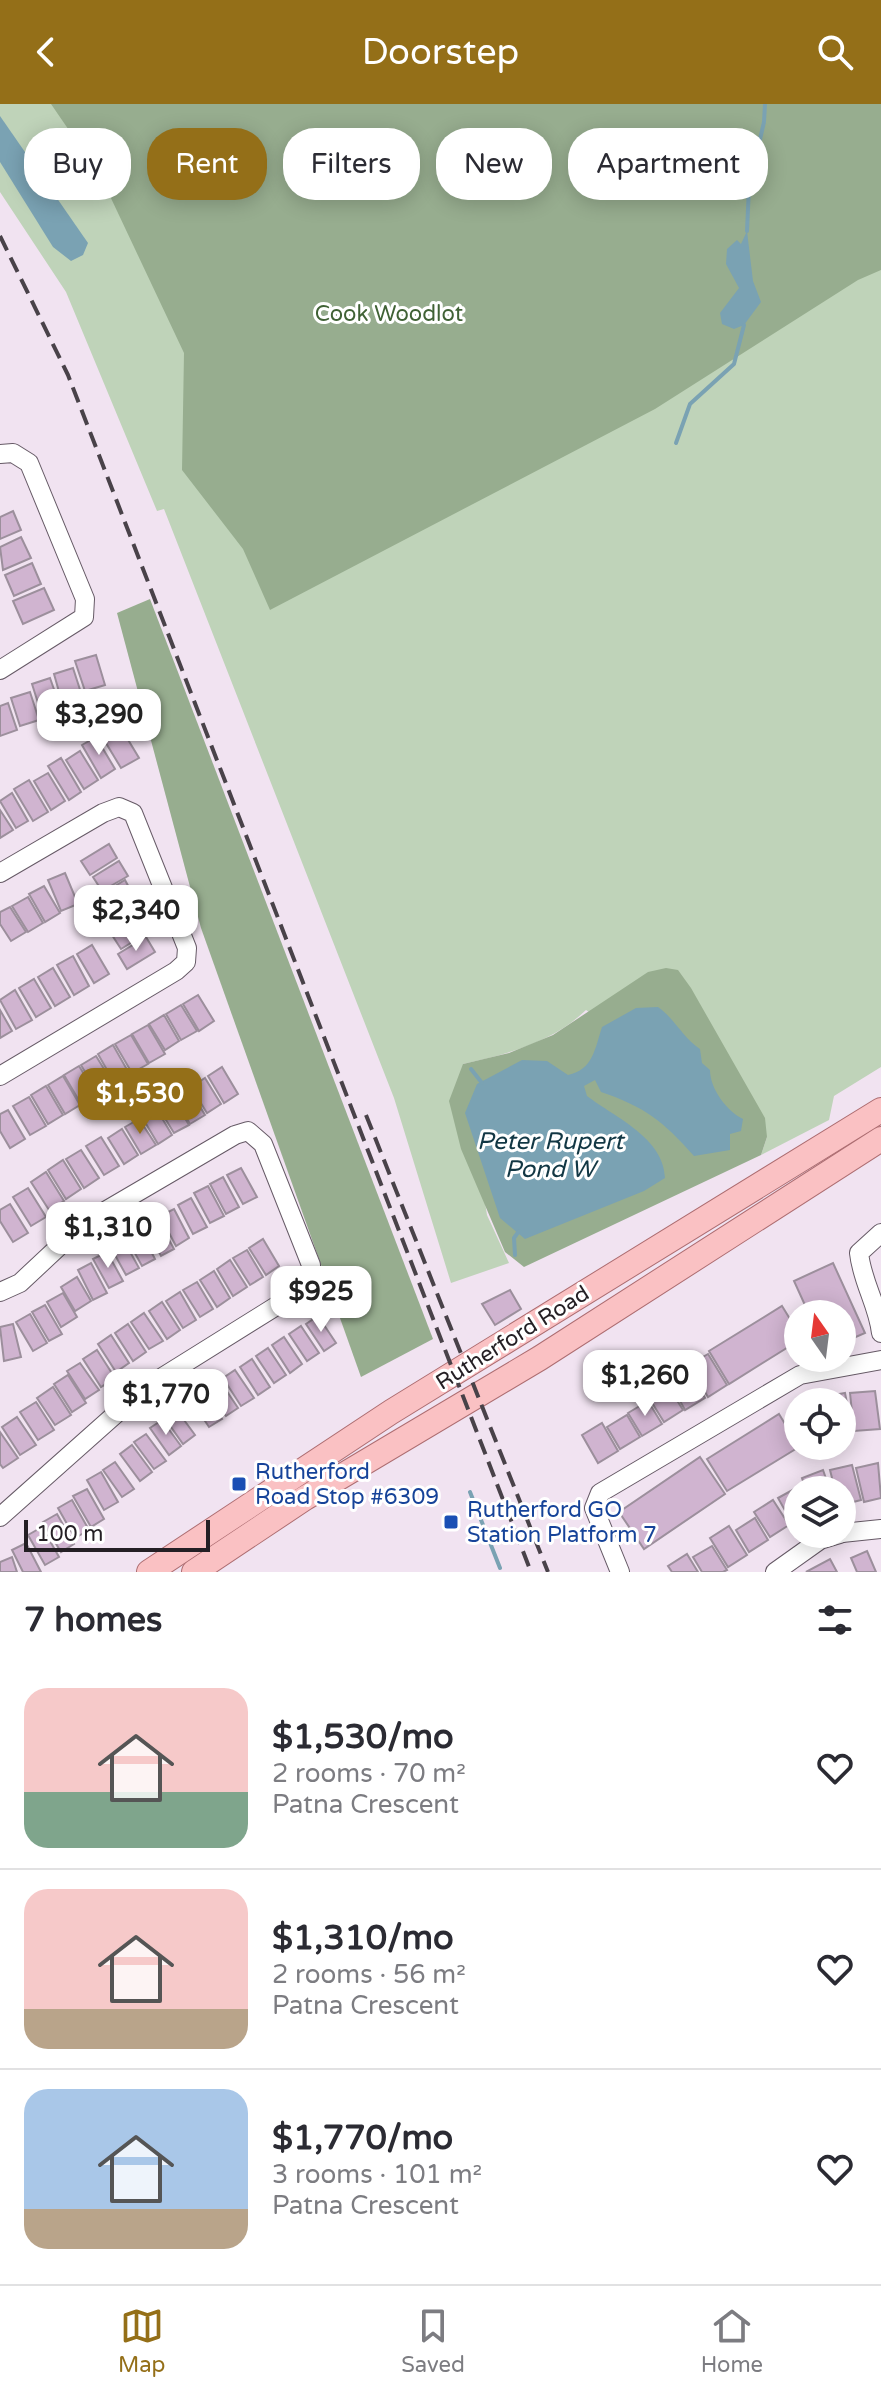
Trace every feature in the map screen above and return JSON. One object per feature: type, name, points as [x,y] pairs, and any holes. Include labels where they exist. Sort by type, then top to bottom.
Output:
[{"type":"main road","name":"Rutherford Road","points":[[149,1572],[378,1420],[881,1110]]},
{"type":"main road","name":"Rutherford Road","points":[[194,1572],[305,1498],[540,1358],[881,1139]]},
{"type":"street","points":[[0,454],[13,453],[29,463],[85,599],[84,617],[0,670]]},
{"type":"street","points":[[0,873],[103,813],[119,807],[133,813],[187,948],[186,962],[176,971],[0,1076]]},
{"type":"street","points":[[0,1292],[20,1283],[83,1224],[235,1135],[248,1131],[263,1144],[311,1265],[311,1278],[302,1290],[145,1388],[0,1517]]},
{"type":"street","points":[[881,1233],[859,1253],[861,1270],[879,1317],[881,1333]]},
{"type":"street","points":[[620,1572],[594,1508],[600,1493],[800,1375],[881,1360]]},
{"type":"street","points":[[856,1532],[881,1529]]},
{"type":"street","points":[[775,1572],[809,1548]]},
{"type":"green space","points":[[0,104],[881,104],[881,1067],[834,1096],[829,1120],[761,1155],[767,1137],[586,1010],[544,1039],[463,1064],[487,1215],[509,1263],[451,1283],[394,1098],[164,509],[157,511],[66,292],[0,192]]},
{"type":"green space","name":"Cook Woodlot","points":[[51,104],[881,104],[881,270],[858,280],[655,409],[270,610],[243,549],[182,470],[184,353],[112,200],[131,200],[131,128],[67,128]]},
{"type":"green space","points":[[150,599],[433,1339],[361,1377],[201,928],[117,613]]},
{"type":"green space","name":"Peter Rupert Pond W","points":[[666,968],[678,970],[691,988],[765,1118],[767,1137],[761,1155],[524,1267],[505,1252],[461,1149],[449,1101],[463,1064],[509,1053],[553,1035],[648,972]]},
{"type":"water","points":[[0,116],[24,151],[24,200],[58,200],[88,243],[83,255],[71,261],[53,247],[0,162]]},
{"type":"water","points":[[747,231],[753,281],[761,302],[744,325],[734,329],[722,324],[720,313],[739,288],[726,264],[727,249],[737,240],[741,244]]},
{"type":"water","name":"Peter Rupert Pond W","points":[[658,1007],[700,1049],[702,1063],[710,1070],[716,1092],[743,1119],[741,1131],[730,1134],[730,1150],[694,1156],[652,1116],[601,1092],[595,1080],[584,1086],[587,1096],[648,1140],[663,1164],[665,1178],[644,1191],[525,1239],[500,1218],[465,1113],[477,1084],[522,1060],[547,1061],[568,1075],[576,1072],[592,1057],[602,1027],[636,1008]]},
{"type":"building","points":[[13,511],[21,530],[0,539],[0,517]]},
{"type":"building","points":[[21,537],[31,558],[3,570],[0,547]]},
{"type":"building","points":[[32,563],[41,584],[14,596],[5,575]]},
{"type":"building","points":[[44,588],[54,610],[23,624],[13,601]]},
{"type":"building","points":[[96,655],[105,685],[85,691],[75,661]]},
{"type":"building","points":[[73,668],[83,699],[63,706],[54,674]]},
{"type":"building","points":[[50,678],[63,715],[44,722],[32,684]]},
{"type":"building","points":[[30,692],[39,720],[20,726],[11,698]]},
{"type":"building","points":[[8,703],[17,730],[0,736],[0,706]]},
{"type":"building","points":[[121,728],[139,758],[121,768],[103,738]]},
{"type":"building","points":[[96,737],[115,769],[101,778],[82,745]]},
{"type":"building","points":[[80,751],[98,780],[84,789],[66,760]]},
{"type":"building","points":[[61,758],[81,792],[69,800],[48,766]]},
{"type":"building","points":[[48,773],[65,801],[51,810],[34,781]]},
{"type":"building","points":[[29,780],[48,812],[33,821],[14,789]]},
{"type":"building","points":[[12,793],[28,821],[16,828],[0,801]]},
{"type":"building","points":[[0,810],[13,830],[0,838]]},
{"type":"building","points":[[109,844],[117,858],[90,875],[81,861]]},
{"type":"building","points":[[119,861],[128,876],[102,891],[93,877]]},
{"type":"building","points":[[65,873],[78,904],[61,911],[48,880]]},
{"type":"building","points":[[125,880],[133,895],[106,912],[97,897]]},
{"type":"building","points":[[44,886],[60,913],[45,922],[29,894]]},
{"type":"building","points":[[28,897],[43,923],[28,932],[12,906]]},
{"type":"building","points":[[130,900],[139,915],[113,931],[104,916]]},
{"type":"building","points":[[10,907],[26,932],[11,941],[0,924],[0,912]]},
{"type":"building","points":[[138,919],[147,933],[121,949],[112,935]]},
{"type":"building","points":[[146,937],[155,952],[127,969],[118,954]]},
{"type":"building","points":[[92,945],[109,974],[94,983],[77,954]]},
{"type":"building","points":[[73,956],[89,986],[74,995],[57,965]]},
{"type":"building","points":[[53,968],[70,997],[55,1006],[38,977]]},
{"type":"building","points":[[34,979],[51,1008],[36,1017],[19,988]]},
{"type":"building","points":[[15,990],[32,1020],[16,1029],[0,1000]]},
{"type":"building","points":[[198,995],[214,1021],[199,1031],[183,1004]]},
{"type":"building","points":[[181,1005],[197,1031],[181,1040],[166,1014]]},
{"type":"building","points":[[0,1010],[12,1031],[0,1038]]},
{"type":"building","points":[[164,1015],[179,1041],[165,1050],[149,1024]]},
{"type":"building","points":[[148,1025],[165,1054],[149,1063],[132,1034]]},
{"type":"building","points":[[131,1035],[148,1064],[132,1073],[115,1044]]},
{"type":"building","points":[[113,1045],[130,1075],[115,1084],[98,1054]]},
{"type":"building","points":[[96,1056],[114,1085],[98,1094],[81,1065]]},
{"type":"building","points":[[79,1066],[97,1095],[81,1104],[64,1075]]},
{"type":"building","points":[[222,1067],[238,1094],[224,1103],[208,1076]]},
{"type":"building","points":[[63,1076],[80,1105],[65,1114],[48,1085]]},
{"type":"building","points":[[205,1078],[221,1104],[207,1113],[191,1087]]},
{"type":"building","points":[[46,1086],[63,1115],[48,1124],[31,1095]]},
{"type":"building","points":[[189,1088],[205,1115],[190,1124],[174,1097]]},
{"type":"building","points":[[29,1097],[46,1126],[30,1135],[13,1106]]},
{"type":"building","points":[[173,1098],[189,1125],[174,1133],[158,1107]]},
{"type":"building","points":[[156,1108],[172,1135],[158,1144],[142,1117]]},
{"type":"building","points":[[8,1110],[25,1139],[10,1148],[0,1131],[0,1114]]},
{"type":"building","points":[[139,1119],[156,1145],[141,1154],[125,1127]]},
{"type":"building","points":[[122,1129],[138,1155],[124,1164],[108,1138]]},
{"type":"building","points":[[101,1137],[119,1166],[104,1175],[86,1146]]},
{"type":"building","points":[[81,1150],[99,1178],[84,1188],[66,1159]]},
{"type":"building","points":[[63,1160],[81,1189],[66,1199],[48,1170]]},
{"type":"building","points":[[241,1168],[257,1197],[243,1204],[227,1175]]},
{"type":"building","points":[[46,1172],[64,1201],[49,1210],[31,1182]]},
{"type":"building","points":[[223,1177],[239,1207],[226,1214],[210,1184]]},
{"type":"building","points":[[208,1186],[224,1216],[210,1223],[194,1193]]},
{"type":"building","points":[[28,1188],[46,1217],[31,1226],[13,1197]]},
{"type":"building","points":[[191,1198],[207,1227],[193,1234],[178,1205]]},
{"type":"building","points":[[10,1204],[28,1233],[13,1242],[0,1221],[0,1210]]},
{"type":"building","points":[[174,1209],[189,1238],[176,1246],[160,1216]]},
{"type":"building","points":[[158,1219],[174,1249],[161,1256],[145,1226]]},
{"type":"building","points":[[140,1230],[155,1259],[142,1266],[126,1237]]},
{"type":"building","points":[[123,1239],[139,1268],[126,1275],[110,1246]]},
{"type":"building","points":[[263,1239],[279,1266],[266,1275],[249,1248]]},
{"type":"building","points":[[247,1250],[263,1277],[250,1285],[233,1258]]},
{"type":"building","points":[[107,1252],[123,1281],[109,1288],[93,1259]]},
{"type":"building","points":[[230,1260],[247,1287],[233,1296],[217,1269]]},
{"type":"building","points":[[91,1263],[107,1293],[93,1300],[78,1270]]},
{"type":"building","points":[[833,1263],[850,1300],[803,1300],[794,1281]]},
{"type":"building","points":[[214,1271],[230,1298],[217,1307],[200,1280]]},
{"type":"building","points":[[77,1277],[91,1301],[75,1311],[61,1287]]},
{"type":"building","points":[[197,1282],[213,1309],[200,1317],[183,1290]]},
{"type":"building","points":[[510,1290],[521,1309],[495,1325],[482,1304]]},
{"type":"building","points":[[180,1292],[196,1320],[183,1328],[166,1301]]},
{"type":"building","points":[[63,1293],[77,1317],[61,1327],[47,1302]]},
{"type":"building","points":[[162,1302],[180,1330],[167,1339],[149,1311]]},
{"type":"building","points":[[45,1305],[62,1334],[49,1341],[32,1312]]},
{"type":"building","points":[[782,1306],[784,1309],[784,1350],[729,1384],[709,1351]]},
{"type":"building","points":[[144,1313],[163,1341],[149,1349],[131,1322]]},
{"type":"building","points":[[856,1313],[865,1333],[856,1337]]},
{"type":"building","points":[[30,1314],[47,1343],[33,1351],[16,1322]]},
{"type":"building","points":[[318,1316],[336,1343],[324,1351],[306,1324]]},
{"type":"building","points":[[13,1324],[21,1357],[4,1361],[0,1327]]},
{"type":"building","points":[[128,1324],[146,1352],[133,1361],[115,1333]]},
{"type":"building","points":[[301,1326],[319,1353],[307,1361],[289,1334]]},
{"type":"building","points":[[111,1335],[129,1363],[116,1372],[98,1344]]},
{"type":"building","points":[[284,1337],[302,1364],[290,1373],[272,1345]]},
{"type":"building","points":[[268,1348],[286,1375],[274,1383],[256,1356]]},
{"type":"building","points":[[97,1350],[115,1378],[101,1387],[83,1359]]},
{"type":"building","points":[[708,1354],[727,1385],[708,1397],[689,1365]]},
{"type":"building","points":[[252,1359],[270,1387],[258,1395],[240,1367]]},
{"type":"building","points":[[80,1363],[99,1390],[85,1399],[67,1371]]},
{"type":"building","points":[[687,1368],[705,1398],[685,1410],[668,1379]]},
{"type":"building","points":[[235,1370],[254,1398],[241,1406],[223,1378]]},
{"type":"building","points":[[68,1375],[86,1403],[72,1412],[54,1384]]},
{"type":"building","points":[[220,1381],[238,1408],[226,1416],[207,1389]]},
{"type":"building","points":[[665,1381],[683,1410],[664,1422],[646,1393]]},
{"type":"building","points":[[53,1387],[71,1415],[55,1425],[37,1398]]},
{"type":"building","points":[[875,1391],[880,1429],[856,1431],[856,1393]]},
{"type":"building","points":[[203,1392],[222,1419],[209,1427],[191,1400]]},
{"type":"building","points":[[648,1401],[662,1424],[642,1436],[628,1413]]},
{"type":"building","points":[[36,1402],[54,1430],[38,1440],[20,1412]]},
{"type":"building","points":[[176,1409],[195,1435],[183,1444],[164,1417]]},
{"type":"building","points":[[779,1414],[784,1422],[784,1456],[727,1491],[707,1459]]},
{"type":"building","points":[[627,1415],[640,1437],[620,1449],[607,1427]]},
{"type":"building","points":[[17,1417],[36,1445],[20,1455],[2,1427]]},
{"type":"building","points":[[162,1420],[181,1446],[169,1455],[150,1428]]},
{"type":"building","points":[[602,1423],[618,1451],[598,1463],[582,1435]]},
{"type":"building","points":[[0,1432],[18,1458],[3,1468],[0,1464]]},
{"type":"building","points":[[146,1434],[166,1461],[154,1469],[134,1442]]},
{"type":"building","points":[[132,1445],[152,1472],[140,1481],[120,1454]]},
{"type":"building","points":[[700,1457],[725,1494],[644,1549],[619,1512]]},
{"type":"building","points":[[115,1462],[134,1489],[122,1497],[103,1470]]},
{"type":"building","points":[[878,1463],[881,1498],[864,1502],[856,1468]]},
{"type":"building","points":[[852,1465],[855,1476],[832,1476],[830,1470]]},
{"type":"building","points":[[823,1470],[825,1476],[807,1476]]},
{"type":"building","points":[[101,1472],[118,1502],[104,1510],[87,1480]]},
{"type":"building","points":[[856,1481],[861,1500],[856,1501]]},
{"type":"building","points":[[87,1489],[104,1519],[91,1527],[73,1496]]},
{"type":"building","points":[[784,1495],[784,1509],[778,1498]]},
{"type":"building","points":[[72,1500],[89,1530],[75,1538],[58,1508]]},
{"type":"building","points":[[773,1500],[784,1517],[784,1528],[770,1537],[754,1512]]},
{"type":"building","points":[[57,1514],[74,1544],[61,1552],[43,1522]]},
{"type":"building","points":[[755,1518],[768,1540],[749,1552],[736,1530]]},
{"type":"building","points":[[729,1526],[747,1555],[728,1567],[710,1538]]},
{"type":"building","points":[[42,1527],[59,1557],[45,1565],[28,1535]]},
{"type":"building","points":[[26,1543],[41,1572],[23,1572],[12,1550]]},
{"type":"building","points":[[712,1546],[727,1570],[702,1572],[693,1557]]},
{"type":"building","points":[[867,1551],[876,1572],[857,1572],[851,1558]]},
{"type":"building","points":[[687,1554],[698,1572],[672,1572],[668,1566]]},
{"type":"building","points":[[12,1557],[17,1572],[0,1572],[0,1562]]},
{"type":"building","points":[[830,1559],[837,1572],[806,1572]]},
{"type":"waterway","points":[[747,231],[749,187],[764,122],[765,104]]},
{"type":"waterway","points":[[676,443],[690,404],[734,364],[744,325]]},
{"type":"waterway","points":[[471,1069],[482,1083]]},
{"type":"waterway","points":[[515,1255],[514,1238],[519,1231]]},
{"type":"waterway","points":[[470,1492],[500,1568]]},
{"type":"railway","points":[[0,236],[68,375],[531,1572]]},
{"type":"railway","points":[[366,1115],[548,1572]]},
{"type":"place","name":"Rutherford Road Stop #6309","points":[[239,1484]]},
{"type":"place","name":"Rutherford GO Station Platform 7","points":[[451,1522]]}]
